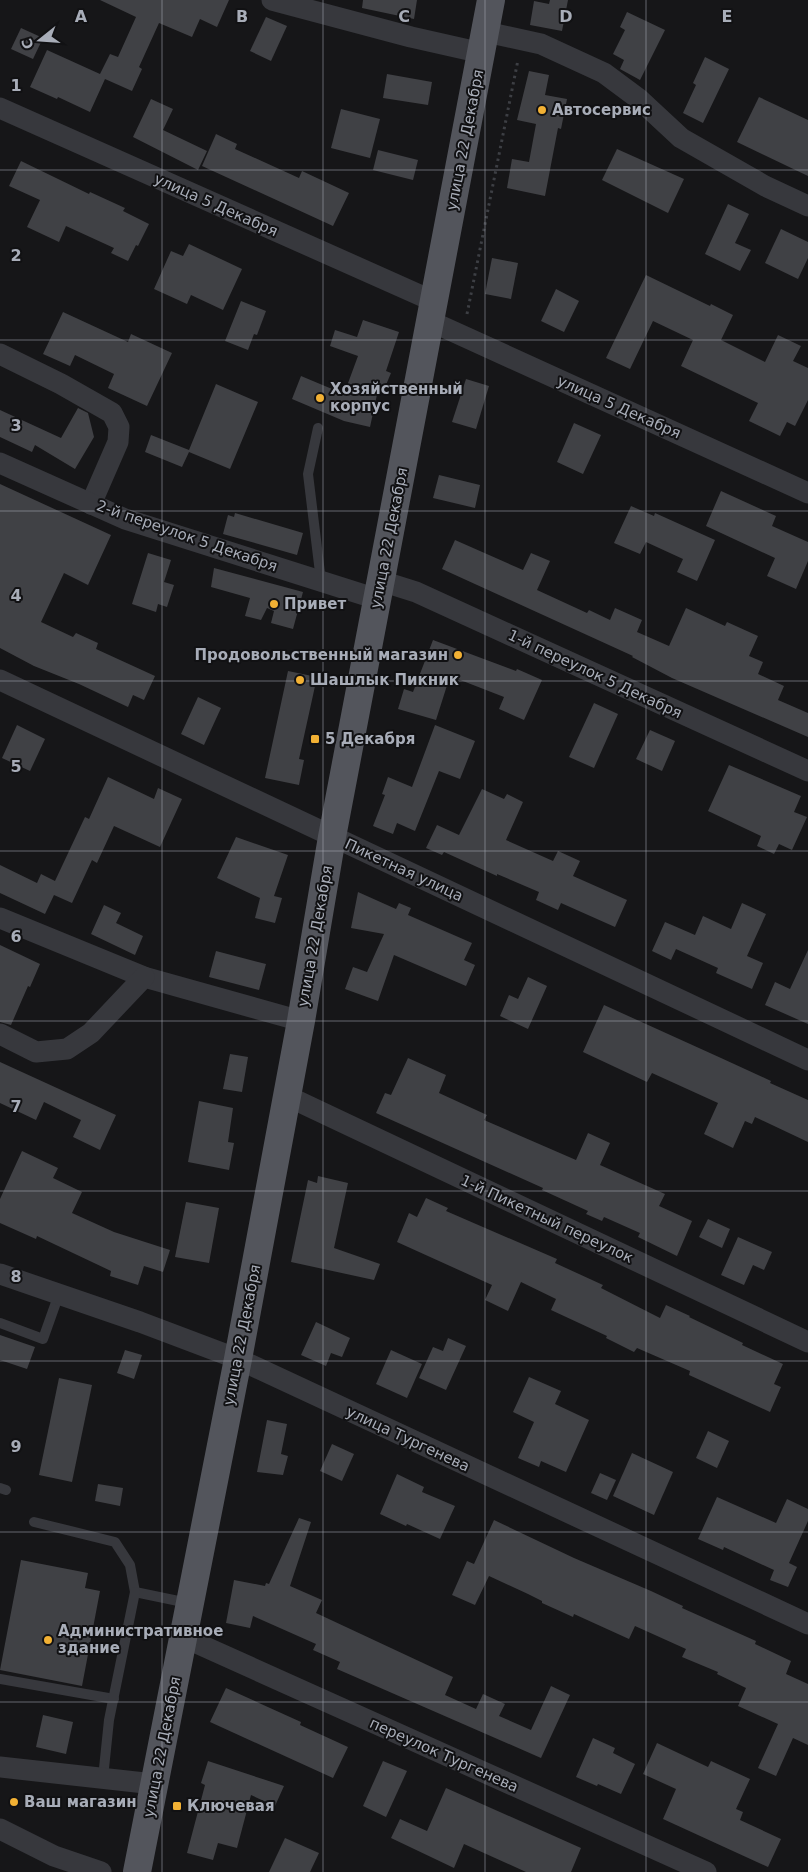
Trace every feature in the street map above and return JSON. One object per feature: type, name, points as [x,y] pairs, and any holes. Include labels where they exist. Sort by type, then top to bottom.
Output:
[{"type":"main road","name":"улица 22 Декабря","points":[[137,1872],[238,1359],[301,1020],[332,837],[491,0]]},
{"type":"street","points":[[272,0],[411,37],[484,42],[522,40],[541,44],[604,73],[639,99],[681,138],[765,186],[808,206]]},
{"type":"street","name":"улица 5 Декабря","points":[[0,108],[432,311],[463,336],[808,493]]},
{"type":"street","points":[[0,354],[61,384],[112,413],[119,427],[118,442],[91,504]]},
{"type":"street","name":"2-й переулок 5 Декабря","points":[[0,463],[125,519],[321,581],[379,590]]},
{"type":"street","name":"1-й переулок 5 Декабря","points":[[379,590],[416,592],[808,771]]},
{"type":"street","name":"Пикетная улица","points":[[0,680],[808,1060]]},
{"type":"street","points":[[0,918],[144,977],[301,1020]]},
{"type":"street","points":[[0,1034],[36,1052],[67,1049],[91,1033],[144,977]]},
{"type":"street","name":"1-й Пикетный переулок","points":[[287,1096],[808,1342]]},
{"type":"street","name":"улица Тургенева","points":[[0,1274],[140,1322],[238,1359],[808,1624]]},
{"type":"street","name":"переулок Тургенева","points":[[183,1637],[706,1872]]},
{"type":"street","points":[[0,1767],[154,1784]]},
{"type":"street","points":[[0,1829],[54,1856],[101,1872]]},
{"type":"lane","points":[[318,428],[308,474],[321,581]]},
{"type":"lane","points":[[0,1323],[43,1338],[59,1294]]},
{"type":"lane","points":[[34,1522],[115,1542],[130,1565],[135,1592],[109,1720],[103,1778]]},
{"type":"lane","points":[[135,1592],[190,1604]]},
{"type":"lane","points":[[0,1679],[114,1699]]},
{"type":"path","points":[[463,336],[522,40]]},
{"type":"building","points":[[100,0],[229,0],[217,27],[200,19],[192,37],[159,23],[139,67],[142,69],[132,91],[105,79],[90,112],[58,97],[57,99],[30,87],[47,50],[100,74],[110,54],[118,57],[136,17]]},
{"type":"building","points":[[363,0],[417,0],[414,19],[362,8]]},
{"type":"building","points":[[550,0],[568,0],[562,31],[530,25],[534,1],[549,4]]},
{"type":"building","points":[[627,12],[665,30],[640,80],[620,69],[624,60],[613,54],[625,30],[620,27]]},
{"type":"building","points":[[266,17],[287,26],[271,61],[250,51]]},
{"type":"building","points":[[21,28],[43,38],[33,59],[11,49]]},
{"type":"building","points":[[705,57],[729,69],[703,123],[683,113],[696,85],[693,83]]},
{"type":"building","points":[[529,71],[549,75],[545,95],[567,99],[561,129],[558,128],[545,196],[507,188],[512,159],[529,162],[536,124],[517,120]]},
{"type":"building","points":[[387,74],[432,82],[428,105],[383,98]]},
{"type":"building","points":[[759,97],[808,120],[808,176],[737,142]]},
{"type":"building","points":[[151,99],[173,109],[163,130],[207,151],[198,170],[133,137]]},
{"type":"building","points":[[341,109],[380,119],[370,158],[331,148]]},
{"type":"building","points":[[216,134],[237,144],[235,149],[299,178],[302,171],[349,193],[333,226],[202,166]]},
{"type":"building","points":[[617,149],[684,179],[668,213],[602,180]]},
{"type":"building","points":[[378,150],[418,160],[413,180],[373,170]]},
{"type":"building","points":[[21,161],[89,194],[90,192],[125,208],[123,211],[149,224],[128,261],[111,253],[114,248],[66,226],[59,242],[27,227],[40,200],[9,186]]},
{"type":"building","points":[[728,204],[749,214],[735,243],[751,250],[740,271],[705,254]]},
{"type":"building","points":[[781,229],[808,242],[808,258],[798,279],[765,263]]},
{"type":"building","points":[[189,244],[242,269],[223,310],[191,295],[187,304],[154,289],[171,251],[183,256]]},
{"type":"building","points":[[492,258],[518,263],[511,299],[485,294]]},
{"type":"building","points":[[646,275],[733,315],[721,340],[765,362],[778,335],[801,346],[793,361],[808,368],[808,400],[795,426],[787,422],[780,436],[749,421],[758,403],[681,366],[693,340],[653,321],[630,369],[606,358]]},
{"type":"building","points":[[556,289],[579,301],[564,332],[541,321]]},
{"type":"building","points":[[241,301],[266,311],[257,335],[254,334],[248,350],[225,341]]},
{"type":"building","points":[[63,312],[128,342],[131,334],[172,353],[147,406],[108,388],[114,374],[75,355],[70,366],[43,354]]},
{"type":"building","points":[[363,320],[399,332],[386,371],[391,373],[383,392],[378,390],[370,427],[344,421],[292,399],[301,376],[344,394],[358,356],[330,346],[335,330],[357,337]]},
{"type":"building","points":[[466,379],[489,386],[476,429],[452,422]]},
{"type":"building","points":[[216,384],[258,402],[230,469],[189,452],[182,467],[145,452],[151,435],[189,450]]},
{"type":"building","points":[[78,408],[88,413],[94,437],[75,469],[35,445],[32,452],[0,437],[0,410],[61,438]]},
{"type":"building","points":[[574,423],[601,435],[583,474],[557,462]]},
{"type":"building","points":[[439,475],[480,485],[475,508],[433,498]]},
{"type":"building","points":[[0,484],[111,535],[88,585],[64,573],[41,622],[73,637],[76,633],[98,643],[96,649],[155,676],[144,700],[133,695],[128,707],[34,666],[0,648]]},
{"type":"building","points":[[721,491],[776,516],[772,526],[808,542],[808,561],[796,589],[767,576],[775,558],[706,526]]},
{"type":"building","points":[[631,506],[654,516],[655,513],[715,540],[697,581],[677,572],[683,559],[646,542],[640,554],[614,543]]},
{"type":"building","points":[[235,513],[303,533],[297,555],[223,534],[228,515],[234,517]]},
{"type":"building","points":[[455,540],[523,570],[531,553],[550,561],[537,590],[587,613],[589,610],[610,620],[615,608],[642,620],[637,632],[669,646],[686,608],[725,626],[727,622],[758,636],[749,656],[763,662],[758,674],[784,686],[778,700],[808,713],[808,737],[672,678],[633,656],[442,569]]},
{"type":"building","points":[[148,553],[171,560],[164,582],[174,585],[167,607],[158,604],[156,612],[132,604]]},
{"type":"building","name":"Привет","points":[[214,568],[303,592],[293,629],[271,623],[274,611],[267,608],[261,620],[245,616],[250,598],[211,587]]},
{"type":"building","points":[[433,640],[516,671],[517,669],[542,680],[524,720],[499,709],[504,697],[450,676],[436,720],[398,709],[404,689],[413,692]]},
{"type":"building","points":[[288,671],[317,677],[299,759],[304,760],[299,785],[265,778]]},
{"type":"building","points":[[198,697],[221,708],[204,745],[181,734]]},
{"type":"building","points":[[594,703],[618,714],[594,768],[569,757]]},
{"type":"building","points":[[17,725],[45,739],[30,771],[2,758]]},
{"type":"building","points":[[435,725],[475,741],[460,779],[439,771],[415,831],[397,823],[393,834],[373,826],[385,795],[382,794],[388,777],[412,787]]},
{"type":"building","points":[[650,730],[675,741],[662,771],[636,759]]},
{"type":"building","points":[[729,765],[801,796],[794,812],[807,817],[792,850],[779,844],[774,854],[757,846],[761,836],[708,811]]},
{"type":"building","points":[[108,777],[154,799],[158,788],[182,799],[160,847],[114,826],[97,863],[92,860],[72,903],[54,895],[45,914],[0,893],[0,865],[37,883],[41,874],[55,881],[85,817],[89,819]]},
{"type":"building","points":[[482,789],[504,799],[507,794],[523,802],[506,840],[553,861],[558,851],[580,861],[573,876],[627,900],[615,927],[561,903],[558,910],[536,900],[539,892],[497,874],[497,876],[444,852],[442,855],[426,848],[437,825],[459,835]]},
{"type":"building","points":[[236,837],[288,855],[274,896],[282,898],[275,923],[255,918],[260,898],[217,878]]},
{"type":"building","points":[[358,892],[396,909],[399,903],[411,908],[408,915],[472,943],[464,960],[475,965],[466,986],[394,955],[378,1001],[345,989],[353,967],[367,972],[384,934],[351,928]]},
{"type":"building","points":[[742,903],[766,914],[747,956],[763,963],[752,989],[716,973],[718,968],[676,949],[671,960],[652,951],[665,922],[695,935],[703,916],[731,929]]},
{"type":"building","points":[[104,905],[121,913],[116,923],[143,936],[135,955],[91,934]]},
{"type":"building","points":[[0,945],[40,964],[11,1025],[0,1022]]},
{"type":"building","points":[[808,950],[808,1024],[765,1005],[775,982],[790,989]]},
{"type":"building","points":[[216,951],[266,964],[259,990],[209,977]]},
{"type":"building","points":[[528,977],[547,986],[528,1029],[500,1016],[509,995],[518,999]]},
{"type":"building","points":[[604,1005],[771,1081],[770,1083],[808,1100],[808,1142],[755,1117],[752,1124],[745,1121],[733,1148],[704,1134],[718,1103],[652,1073],[647,1082],[583,1052]]},
{"type":"building","points":[[230,1054],[248,1057],[242,1092],[223,1089]]},
{"type":"building","points":[[408,1058],[446,1075],[439,1093],[487,1115],[484,1120],[576,1160],[588,1133],[610,1143],[600,1165],[665,1194],[659,1206],[692,1221],[677,1256],[638,1237],[640,1233],[604,1217],[602,1221],[586,1214],[588,1211],[542,1190],[543,1188],[376,1113],[385,1093],[391,1095]]},
{"type":"building","points":[[0,1062],[116,1115],[100,1150],[73,1137],[81,1120],[44,1102],[36,1120],[0,1103]]},
{"type":"building","points":[[199,1101],[233,1108],[228,1142],[234,1143],[229,1170],[188,1162]]},
{"type":"building","points":[[22,1151],[58,1168],[53,1178],[82,1192],[72,1213],[114,1232],[170,1250],[163,1272],[144,1266],[138,1285],[110,1276],[111,1271],[37,1236],[36,1239],[0,1223],[0,1199]]},
{"type":"building","points":[[318,1176],[348,1183],[334,1248],[380,1264],[374,1280],[291,1262],[308,1180],[317,1183]]},
{"type":"building","points":[[426,1198],[448,1208],[446,1211],[557,1259],[555,1263],[603,1285],[601,1288],[660,1318],[666,1305],[783,1364],[774,1384],[781,1387],[770,1412],[689,1375],[690,1371],[637,1348],[634,1352],[606,1338],[607,1336],[551,1310],[556,1299],[521,1282],[508,1311],[485,1300],[492,1285],[397,1242],[409,1213],[417,1217]]},
{"type":"building","points":[[186,1202],[219,1208],[209,1263],[175,1257]]},
{"type":"building","points":[[708,1219],[730,1229],[722,1248],[699,1237]]},
{"type":"building","points":[[738,1237],[772,1252],[764,1270],[753,1265],[744,1285],[721,1275]]},
{"type":"building","points":[[316,1322],[350,1338],[342,1357],[331,1353],[326,1366],[301,1355]]},
{"type":"building","points":[[0,1335],[35,1347],[27,1369],[0,1360]]},
{"type":"building","points":[[448,1338],[466,1346],[446,1390],[419,1378],[433,1347],[443,1351]]},
{"type":"building","points":[[125,1350],[142,1355],[134,1379],[117,1373]]},
{"type":"building","points":[[391,1350],[422,1364],[407,1398],[376,1384]]},
{"type":"building","points":[[529,1377],[561,1391],[555,1404],[589,1420],[566,1472],[541,1461],[539,1467],[518,1458],[534,1422],[513,1412]]},
{"type":"building","points":[[59,1378],[92,1385],[72,1482],[39,1475]]},
{"type":"building","points":[[267,1420],[287,1424],[281,1454],[288,1456],[283,1475],[257,1472]]},
{"type":"building","points":[[708,1431],[729,1441],[717,1468],[696,1458]]},
{"type":"building","points":[[332,1444],[354,1454],[342,1481],[320,1471]]},
{"type":"building","points":[[632,1453],[673,1472],[654,1515],[613,1496]]},
{"type":"building","points":[[600,1473],[616,1480],[607,1500],[591,1493]]},
{"type":"building","points":[[397,1474],[424,1487],[422,1492],[455,1506],[440,1539],[380,1514]]},
{"type":"building","points":[[98,1484],[123,1488],[120,1506],[95,1501]]},
{"type":"building","points":[[717,1497],[776,1523],[787,1499],[808,1509],[808,1521],[789,1563],[797,1567],[788,1587],[770,1580],[774,1570],[724,1547],[723,1550],[698,1539]]},
{"type":"building","points":[[299,1518],[311,1522],[290,1586],[322,1600],[316,1613],[453,1677],[445,1695],[476,1709],[483,1694],[505,1704],[499,1716],[531,1730],[551,1686],[570,1695],[541,1758],[337,1669],[340,1662],[313,1650],[316,1644],[253,1616],[250,1628],[226,1623],[234,1580],[265,1586],[266,1583],[269,1584]]},
{"type":"building","points":[[494,1520],[683,1606],[682,1608],[756,1641],[755,1644],[791,1661],[786,1674],[808,1684],[808,1745],[793,1738],[776,1776],[758,1768],[778,1724],[738,1706],[746,1688],[717,1674],[718,1672],[682,1657],[686,1649],[635,1626],[629,1639],[574,1614],[573,1617],[489,1576],[475,1605],[452,1595],[467,1561],[474,1564]]},
{"type":"building","name":"Административное здание","points":[[21,1560],[88,1573],[85,1588],[100,1591],[82,1686],[0,1670]]},
{"type":"building","points":[[226,1688],[301,1722],[300,1725],[348,1747],[333,1778],[210,1722]]},
{"type":"building","points":[[43,1715],[73,1722],[66,1754],[36,1747]]},
{"type":"building","points":[[593,1738],[615,1748],[613,1753],[635,1764],[621,1794],[576,1777]]},
{"type":"building","points":[[657,1743],[708,1767],[711,1761],[750,1779],[736,1809],[743,1812],[740,1820],[781,1839],[768,1867],[663,1819],[676,1789],[643,1774]]},
{"type":"building","points":[[208,1761],[284,1786],[275,1806],[251,1795],[237,1848],[218,1843],[213,1860],[187,1853],[205,1785],[201,1783]]},
{"type":"building","points":[[383,1761],[407,1771],[386,1817],[363,1806]]},
{"type":"building","points":[[446,1788],[581,1848],[571,1872],[526,1872],[464,1844],[454,1868],[391,1838],[400,1819],[427,1831]]},
{"type":"building","points":[[285,1838],[319,1853],[310,1872],[269,1872]]},
{"type":"place","name":"Автосервис","points":[[542,110]]},
{"type":"place","name":"Хозяйственный корпус","points":[[320,398]]},
{"type":"place","name":"Привет","points":[[274,604]]},
{"type":"place","name":"Продовольственный магазин","points":[[458,655]]},
{"type":"place","name":"Шашлык Пикник","points":[[300,680]]},
{"type":"place","name":"5 Декабря","points":[[315,739]]},
{"type":"place","name":"Административное здание","points":[[48,1640]]},
{"type":"place","name":"Ваш магазин","points":[[14,1802]]},
{"type":"place","name":"Ключевая","points":[[177,1806]]}]
